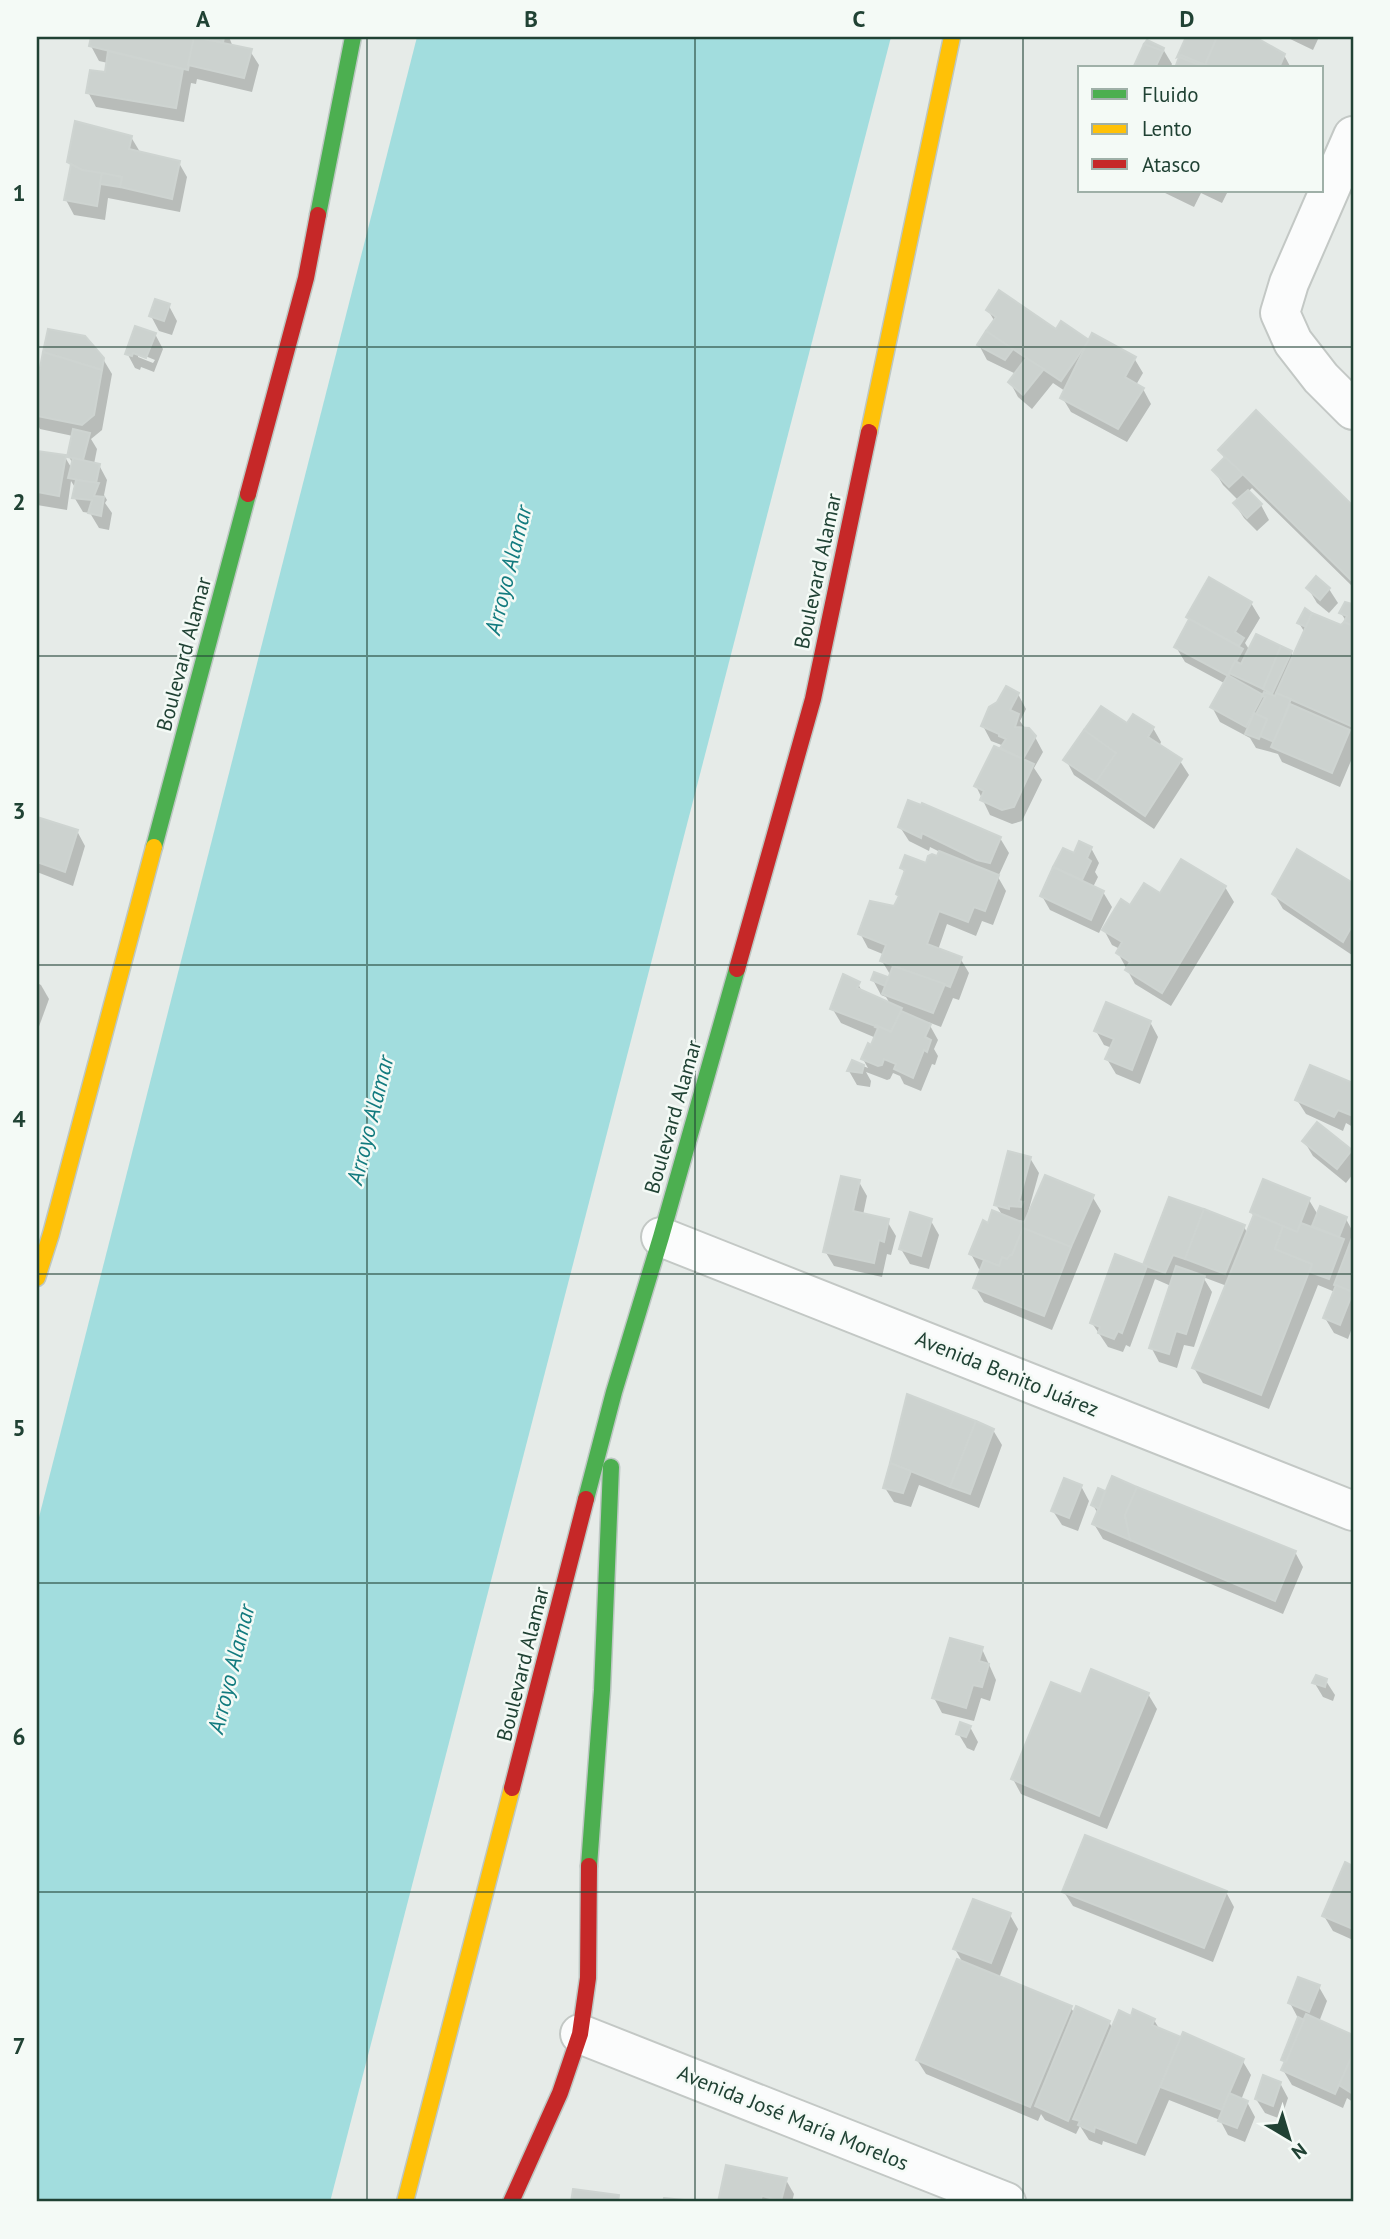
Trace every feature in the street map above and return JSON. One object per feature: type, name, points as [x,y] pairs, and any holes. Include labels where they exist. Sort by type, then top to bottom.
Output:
[{"type":"highway","name":"Boulevard Alamar","points":[[39,1259],[51,1234],[306,278],[353,37]]},
{"type":"highway","name":"Boulevard Alamar","points":[[405,2202],[614,1392],[661,1237],[813,699],[952,37]]},
{"type":"highway","points":[[511,2202],[560,2093],[580,2034],[588,1978],[588,1887],[602,1690],[614,1392]]},
{"type":"street","points":[[1353,136],[1289,283],[1280,313],[1293,342],[1321,378],[1353,410]]},
{"type":"street","name":"Avenida Benito Juárez","points":[[661,1237],[1353,1511]]},
{"type":"street","name":"Avenida José María Morelos","points":[[580,2034],[1006,2202]]},
{"type":"water","name":"Arroyo Alamar","points":[[417,37],[891,37],[330,2202],[37,2202],[37,1525]]},
{"type":"building","points":[[91,37],[194,37],[188,70],[89,46]]},
{"type":"building","points":[[194,37],[252,49],[244,78],[188,65]]},
{"type":"building","points":[[212,37],[224,37],[223,43],[212,40]]},
{"type":"building","points":[[1186,37],[1217,37],[1205,65],[1181,55],[1177,57]]},
{"type":"building","points":[[1217,37],[1255,37],[1285,54],[1280,66],[1205,65]]},
{"type":"building","points":[[1147,40],[1164,48],[1163,51],[1144,44]]},
{"type":"building","points":[[1144,44],[1163,51],[1156,66],[1134,66]]},
{"type":"building","points":[[108,51],[183,69],[176,108],[86,93],[90,70],[105,72]]},
{"type":"building","points":[[1181,55],[1209,66],[1202,66],[1179,57]]},
{"type":"building","points":[[1179,57],[1202,66],[1176,66]]},
{"type":"building","points":[[75,121],[132,136],[129,149],[180,161],[172,199],[120,187],[122,177],[82,170],[67,162]]},
{"type":"building","points":[[71,164],[82,170],[102,173],[97,206],[64,200]]},
{"type":"building","points":[[102,173],[122,177],[120,187],[100,184]]},
{"type":"building","points":[[999,290],[1056,329],[1061,321],[1089,340],[1061,381],[986,331],[996,317],[986,310]]},
{"type":"building","points":[[155,299],[170,304],[164,321],[149,316]]},
{"type":"building","points":[[135,326],[156,333],[146,358],[133,353],[132,356],[125,354]]},
{"type":"building","points":[[48,329],[85,336],[104,358],[102,370],[43,352]]},
{"type":"building","points":[[986,331],[1013,349],[1005,360],[977,345]]},
{"type":"building","points":[[1092,333],[1136,357],[1125,377],[1144,388],[1118,429],[1060,398]]},
{"type":"building","points":[[43,352],[102,370],[94,415],[82,425],[37,416],[37,383]]},
{"type":"building","points":[[1026,358],[1044,369],[1023,395],[1008,382]]},
{"type":"building","points":[[1256,410],[1353,506],[1353,582],[1218,450]]},
{"type":"building","points":[[73,429],[90,433],[83,460],[67,457]]},
{"type":"building","points":[[37,451],[66,455],[59,496],[37,492]]},
{"type":"building","points":[[1225,457],[1243,474],[1229,487],[1212,470]]},
{"type":"building","points":[[73,458],[100,464],[96,483],[68,478]]},
{"type":"building","points":[[76,480],[99,483],[94,496],[104,497],[101,516],[88,513],[92,500],[72,498]]},
{"type":"building","points":[[1248,490],[1262,504],[1247,518],[1233,503]]},
{"type":"building","points":[[1316,576],[1330,588],[1320,600],[1306,588]]},
{"type":"building","points":[[1209,577],[1252,602],[1235,632],[1244,638],[1239,646],[1186,617]]},
{"type":"building","points":[[1345,602],[1353,602],[1353,626],[1344,622],[1347,616],[1339,613]]},
{"type":"building","points":[[1305,608],[1312,613],[1306,627],[1297,623]]},
{"type":"building","points":[[1312,613],[1341,625],[1344,622],[1353,626],[1353,727],[1276,693]]},
{"type":"building","points":[[1189,619],[1243,649],[1228,676],[1174,647]]},
{"type":"building","points":[[1256,634],[1281,646],[1263,689],[1229,673],[1235,661],[1241,664]]},
{"type":"building","points":[[1281,646],[1292,651],[1272,694],[1263,689]]},
{"type":"building","points":[[1228,675],[1263,695],[1246,727],[1210,707]]},
{"type":"building","points":[[1006,686],[1019,693],[1010,710],[1019,714],[1015,727],[1029,728],[1036,736],[1023,759],[1000,748],[1006,739],[981,726],[989,707],[997,702]]},
{"type":"building","points":[[1264,692],[1291,699],[1274,742],[1260,736],[1267,719],[1256,714],[1265,697],[1262,696]]},
{"type":"building","points":[[1290,704],[1350,730],[1332,773],[1271,747]]},
{"type":"building","points":[[1101,706],[1127,723],[1133,714],[1154,727],[1148,737],[1182,759],[1145,816],[1096,782],[1116,753],[1084,730]]},
{"type":"building","points":[[1254,713],[1267,719],[1259,739],[1245,734]]},
{"type":"building","points":[[1084,730],[1116,753],[1096,782],[1063,760]]},
{"type":"building","points":[[994,746],[1034,764],[1014,807],[1002,810],[980,800],[984,791],[974,786]]},
{"type":"building","points":[[908,800],[921,805],[922,803],[1001,837],[990,863],[977,860],[922,833],[921,838],[898,827]]},
{"type":"building","points":[[37,817],[78,830],[65,872],[37,862]]},
{"type":"building","points":[[1079,841],[1092,847],[1087,858],[1091,861],[1082,880],[1053,867],[1063,848],[1074,853]]},
{"type":"building","points":[[1297,849],[1353,883],[1353,924],[1343,942],[1272,894]]},
{"type":"building","points":[[939,851],[999,875],[985,911],[974,907],[968,922],[939,911],[927,944],[962,957],[950,987],[880,961],[886,945],[858,934],[870,901],[894,906],[905,870],[900,868],[905,855],[926,863],[928,856],[937,856]]},
{"type":"building","points":[[1181,859],[1226,886],[1162,993],[1125,970],[1130,962],[1116,953],[1122,942],[1102,930],[1121,899],[1130,905],[1144,883],[1160,893]]},
{"type":"building","points":[[1053,867],[1104,891],[1091,920],[1040,896]]},
{"type":"building","points":[[893,966],[945,984],[933,1013],[882,994]]},
{"type":"building","points":[[874,972],[888,977],[885,986],[871,980]]},
{"type":"building","points":[[843,974],[860,982],[857,988],[902,1008],[891,1032],[830,1009]]},
{"type":"building","points":[[1106,1002],[1151,1021],[1132,1070],[1105,1059],[1114,1039],[1094,1031]]},
{"type":"building","points":[[901,1011],[931,1024],[925,1037],[931,1040],[927,1052],[924,1050],[913,1078],[894,1069],[896,1064],[884,1059],[882,1065],[878,1066],[861,1059],[868,1043],[871,1045],[878,1028],[876,1025],[891,1032]]},
{"type":"building","points":[[852,1060],[864,1065],[862,1073],[847,1071]]},
{"type":"building","points":[[1310,1065],[1353,1083],[1353,1116],[1338,1110],[1334,1117],[1295,1100]]},
{"type":"building","points":[[1317,1122],[1352,1150],[1337,1169],[1302,1141]]},
{"type":"building","points":[[1008,1151],[1031,1157],[1019,1201],[1023,1202],[1021,1207],[1009,1206],[1009,1209],[994,1205]]},
{"type":"building","points":[[1045,1175],[1094,1195],[1071,1247],[1023,1228],[1012,1255],[1007,1259],[1002,1257],[999,1266],[969,1254],[983,1220],[988,1223],[992,1210],[1024,1223]]},
{"type":"building","points":[[841,1176],[860,1180],[853,1211],[889,1219],[884,1242],[879,1240],[874,1263],[823,1252]]},
{"type":"building","points":[[1263,1179],[1310,1198],[1297,1232],[1250,1212]]},
{"type":"building","points":[[1169,1197],[1204,1209],[1185,1259],[1173,1255],[1165,1273],[1143,1265]]},
{"type":"building","points":[[1320,1206],[1347,1217],[1339,1237],[1312,1226]]},
{"type":"building","points":[[1204,1209],[1245,1225],[1225,1274],[1185,1259]]},
{"type":"building","points":[[910,1212],[932,1219],[921,1256],[899,1249]]},
{"type":"building","points":[[1254,1214],[1283,1226],[1275,1249],[1312,1264],[1261,1395],[1192,1368]]},
{"type":"building","points":[[1301,1223],[1344,1239],[1329,1279],[1310,1272],[1312,1264],[1275,1249],[1283,1226],[1297,1232]]},
{"type":"building","points":[[1023,1228],[1071,1247],[1044,1316],[973,1288],[984,1260],[999,1266],[1002,1257],[1007,1259],[1012,1255]]},
{"type":"building","points":[[1353,1235],[1353,1292],[1334,1285]]},
{"type":"building","points":[[1115,1254],[1147,1266],[1122,1333],[1118,1331],[1114,1339],[1098,1333],[1100,1327],[1090,1323]]},
{"type":"building","points":[[1176,1266],[1205,1276],[1186,1334],[1176,1331],[1169,1354],[1149,1348]]},
{"type":"building","points":[[1336,1285],[1353,1292],[1340,1325],[1323,1318]]},
{"type":"building","points":[[907,1394],[976,1421],[950,1487],[890,1463]]},
{"type":"building","points":[[976,1421],[994,1429],[970,1494],[950,1487]]},
{"type":"building","points":[[890,1463],[911,1471],[903,1493],[883,1488]]},
{"type":"building","points":[[1112,1476],[1137,1487],[1125,1515],[1130,1540],[1092,1524]]},
{"type":"building","points":[[1064,1478],[1082,1485],[1069,1518],[1051,1511]]},
{"type":"building","points":[[1137,1487],[1296,1551],[1275,1601],[1130,1540],[1125,1515]]},
{"type":"building","points":[[1098,1488],[1105,1491],[1099,1509],[1091,1505]]},
{"type":"building","points":[[950,1638],[983,1647],[979,1661],[989,1664],[982,1687],[973,1685],[966,1708],[932,1698]]},
{"type":"building","points":[[1091,1669],[1149,1693],[1099,1816],[1011,1779],[1051,1682],[1081,1694]]},
{"type":"building","points":[[1316,1675],[1327,1679],[1325,1687],[1312,1683]]},
{"type":"building","points":[[960,1722],[971,1726],[966,1737],[956,1734]]},
{"type":"building","points":[[1085,1835],[1227,1891],[1204,1948],[1062,1892]]},
{"type":"building","points":[[1345,1862],[1353,1866],[1353,1929],[1322,1916]]},
{"type":"building","points":[[973,1899],[1011,1913],[991,1963],[953,1949]]},
{"type":"building","points":[[957,1959],[1072,2006],[1030,2107],[916,2060]]},
{"type":"building","points":[[1298,1977],[1320,1985],[1309,2012],[1288,2003]]},
{"type":"building","points":[[1076,2006],[1110,2021],[1068,2121],[1035,2106]]},
{"type":"building","points":[[1133,2009],[1155,2019],[1152,2025],[1181,2037],[1136,2143],[1095,2127],[1094,2132],[1078,2125],[1080,2121],[1073,2119],[1119,2010],[1131,2016]]},
{"type":"building","points":[[1306,2014],[1353,2035],[1353,2054],[1335,2094],[1281,2070]]},
{"type":"building","points":[[1298,2017],[1304,2020],[1286,2062],[1281,2060]]},
{"type":"building","points":[[1183,2032],[1244,2059],[1222,2110],[1160,2087]]},
{"type":"building","points":[[1351,2058],[1353,2059],[1353,2094],[1339,2085]]},
{"type":"building","points":[[1263,2075],[1281,2082],[1273,2106],[1255,2099]]},
{"type":"building","points":[[1229,2093],[1248,2101],[1237,2128],[1218,2121]]},
{"type":"building","points":[[726,2165],[787,2178],[781,2201],[762,2196],[760,2202],[718,2202]]},
{"type":"building","points":[[573,2189],[619,2195],[618,2202],[571,2202]]},
{"type":"building","points":[[664,2198],[704,2202],[663,2202]]},
{"type":"traffic: fast","points":[[318,215],[353,37]]},
{"type":"traffic: fast","points":[[154,847],[248,494]]},
{"type":"traffic: fast","points":[[586,1499],[614,1392],[737,969]]},
{"type":"traffic: fast","points":[[589,1866],[602,1690],[611,1467]]},
{"type":"traffic: slow","points":[[869,432],[952,37]]},
{"type":"traffic: slow","points":[[37,1278],[154,847]]},
{"type":"traffic: slow","points":[[405,2202],[512,1788]]},
{"type":"traffic: jam","points":[[248,494],[306,278],[318,215]]},
{"type":"traffic: jam","points":[[737,969],[813,699],[869,432]]},
{"type":"traffic: jam","points":[[512,1788],[586,1499]]},
{"type":"traffic: jam","points":[[511,2202],[560,2093],[580,2034],[588,1978],[589,1866]]}]
